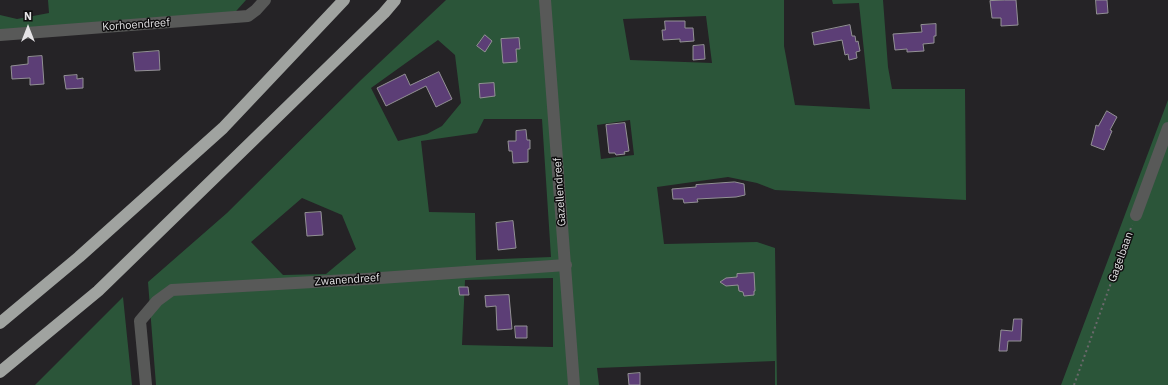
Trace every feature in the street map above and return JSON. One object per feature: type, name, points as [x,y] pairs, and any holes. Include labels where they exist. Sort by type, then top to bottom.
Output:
[{"type":"highway","points":[[0,323],[79,257],[223,128],[344,0]]},
{"type":"highway","points":[[0,372],[98,291],[384,13],[395,0]]},
{"type":"street","name":"Korhoendreef","points":[[0,35],[248,16],[265,0]]},
{"type":"street","name":"Gazellendreef","points":[[545,0],[574,385]]},
{"type":"street","points":[[1136,215],[1168,128]]},
{"type":"street","name":"Zwanendreef","points":[[146,385],[140,321],[157,301],[172,290],[566,265]]},
{"type":"path","name":"Gagelbaan","points":[[1074,385],[1136,215]]},
{"type":"green space","points":[[48,0],[246,0],[229,19],[0,40],[0,15],[17,19],[49,13]]},
{"type":"green space","points":[[446,0],[784,0],[784,46],[795,105],[870,109],[859,3],[833,4],[832,0],[883,0],[888,67],[892,89],[965,89],[966,200],[775,190],[757,183],[728,177],[657,187],[664,244],[757,242],[775,248],[777,385],[775,385],[775,361],[597,368],[599,385],[156,385],[148,282],[227,213],[361,80]],"holes":[[[706,16],[712,63],[630,60],[623,19]],[[438,40],[455,55],[461,103],[442,126],[427,134],[398,141],[371,88]],[[484,119],[542,119],[551,257],[476,260],[475,213],[429,212],[421,141],[477,133]],[[630,120],[634,155],[601,159],[597,125]],[[302,198],[342,215],[356,249],[326,274],[283,275],[251,242]],[[553,278],[553,347],[462,345],[465,280]]]},
{"type":"green space","points":[[1168,100],[1168,385],[1061,385]]},
{"type":"green space","points":[[123,297],[132,385],[35,385]]},
{"type":"building","points":[[1016,0],[1018,25],[1001,26],[1001,18],[992,18],[990,1]]},
{"type":"building","points":[[1096,0],[1107,0],[1108,13],[1097,14]]},
{"type":"building","points":[[665,21],[685,21],[685,28],[693,28],[694,41],[680,42],[680,39],[663,40],[662,30],[665,30]]},
{"type":"building","points":[[936,24],[936,36],[934,36],[934,43],[923,44],[924,51],[907,52],[907,49],[895,50],[893,34],[922,32],[921,25]]},
{"type":"building","points":[[850,25],[852,36],[855,36],[856,42],[858,41],[860,51],[856,52],[857,58],[849,60],[848,54],[845,55],[842,40],[814,45],[812,33]]},
{"type":"building","points":[[485,35],[492,41],[485,52],[477,46]]},
{"type":"building","points":[[519,38],[520,49],[516,49],[517,62],[503,63],[501,39]]},
{"type":"building","points":[[704,45],[705,59],[693,60],[693,46]]},
{"type":"building","points":[[159,51],[160,70],[135,71],[133,53]]},
{"type":"building","points":[[42,56],[44,84],[30,85],[30,78],[12,79],[11,66],[28,64],[28,57]]},
{"type":"building","points":[[439,72],[452,99],[436,107],[426,86],[386,106],[377,88],[405,74],[410,85]]},
{"type":"building","points":[[77,75],[77,79],[83,78],[83,88],[66,89],[64,76]]},
{"type":"building","points":[[494,83],[495,96],[480,98],[479,84]]},
{"type":"building","points":[[1107,111],[1117,117],[1110,130],[1112,131],[1104,150],[1091,145],[1096,125],[1098,126]]},
{"type":"building","points":[[625,123],[629,151],[624,152],[625,154],[616,155],[615,153],[609,153],[606,125]]},
{"type":"building","points":[[526,130],[527,140],[530,140],[528,162],[513,163],[512,151],[509,151],[508,141],[516,141],[516,131]]},
{"type":"building","points":[[735,182],[744,184],[745,195],[736,197],[697,199],[698,202],[684,203],[683,199],[673,199],[672,189],[696,187],[696,185]]},
{"type":"building","points":[[321,212],[323,235],[307,236],[305,213]]},
{"type":"building","points":[[513,221],[516,248],[498,250],[496,223]]},
{"type":"building","points":[[754,273],[754,295],[744,296],[743,292],[739,291],[738,285],[726,286],[720,282],[726,278],[737,277],[737,274]]},
{"type":"building","points":[[459,287],[468,287],[469,295],[460,295]]},
{"type":"building","points":[[509,295],[512,329],[497,330],[496,306],[486,307],[485,296]]},
{"type":"building","points":[[1014,319],[1022,319],[1021,341],[1008,341],[1007,351],[999,351],[1001,330],[1012,331]]},
{"type":"building","points":[[515,326],[527,326],[527,338],[516,338]]},
{"type":"building","points":[[640,373],[640,385],[629,385],[628,374]]}]
